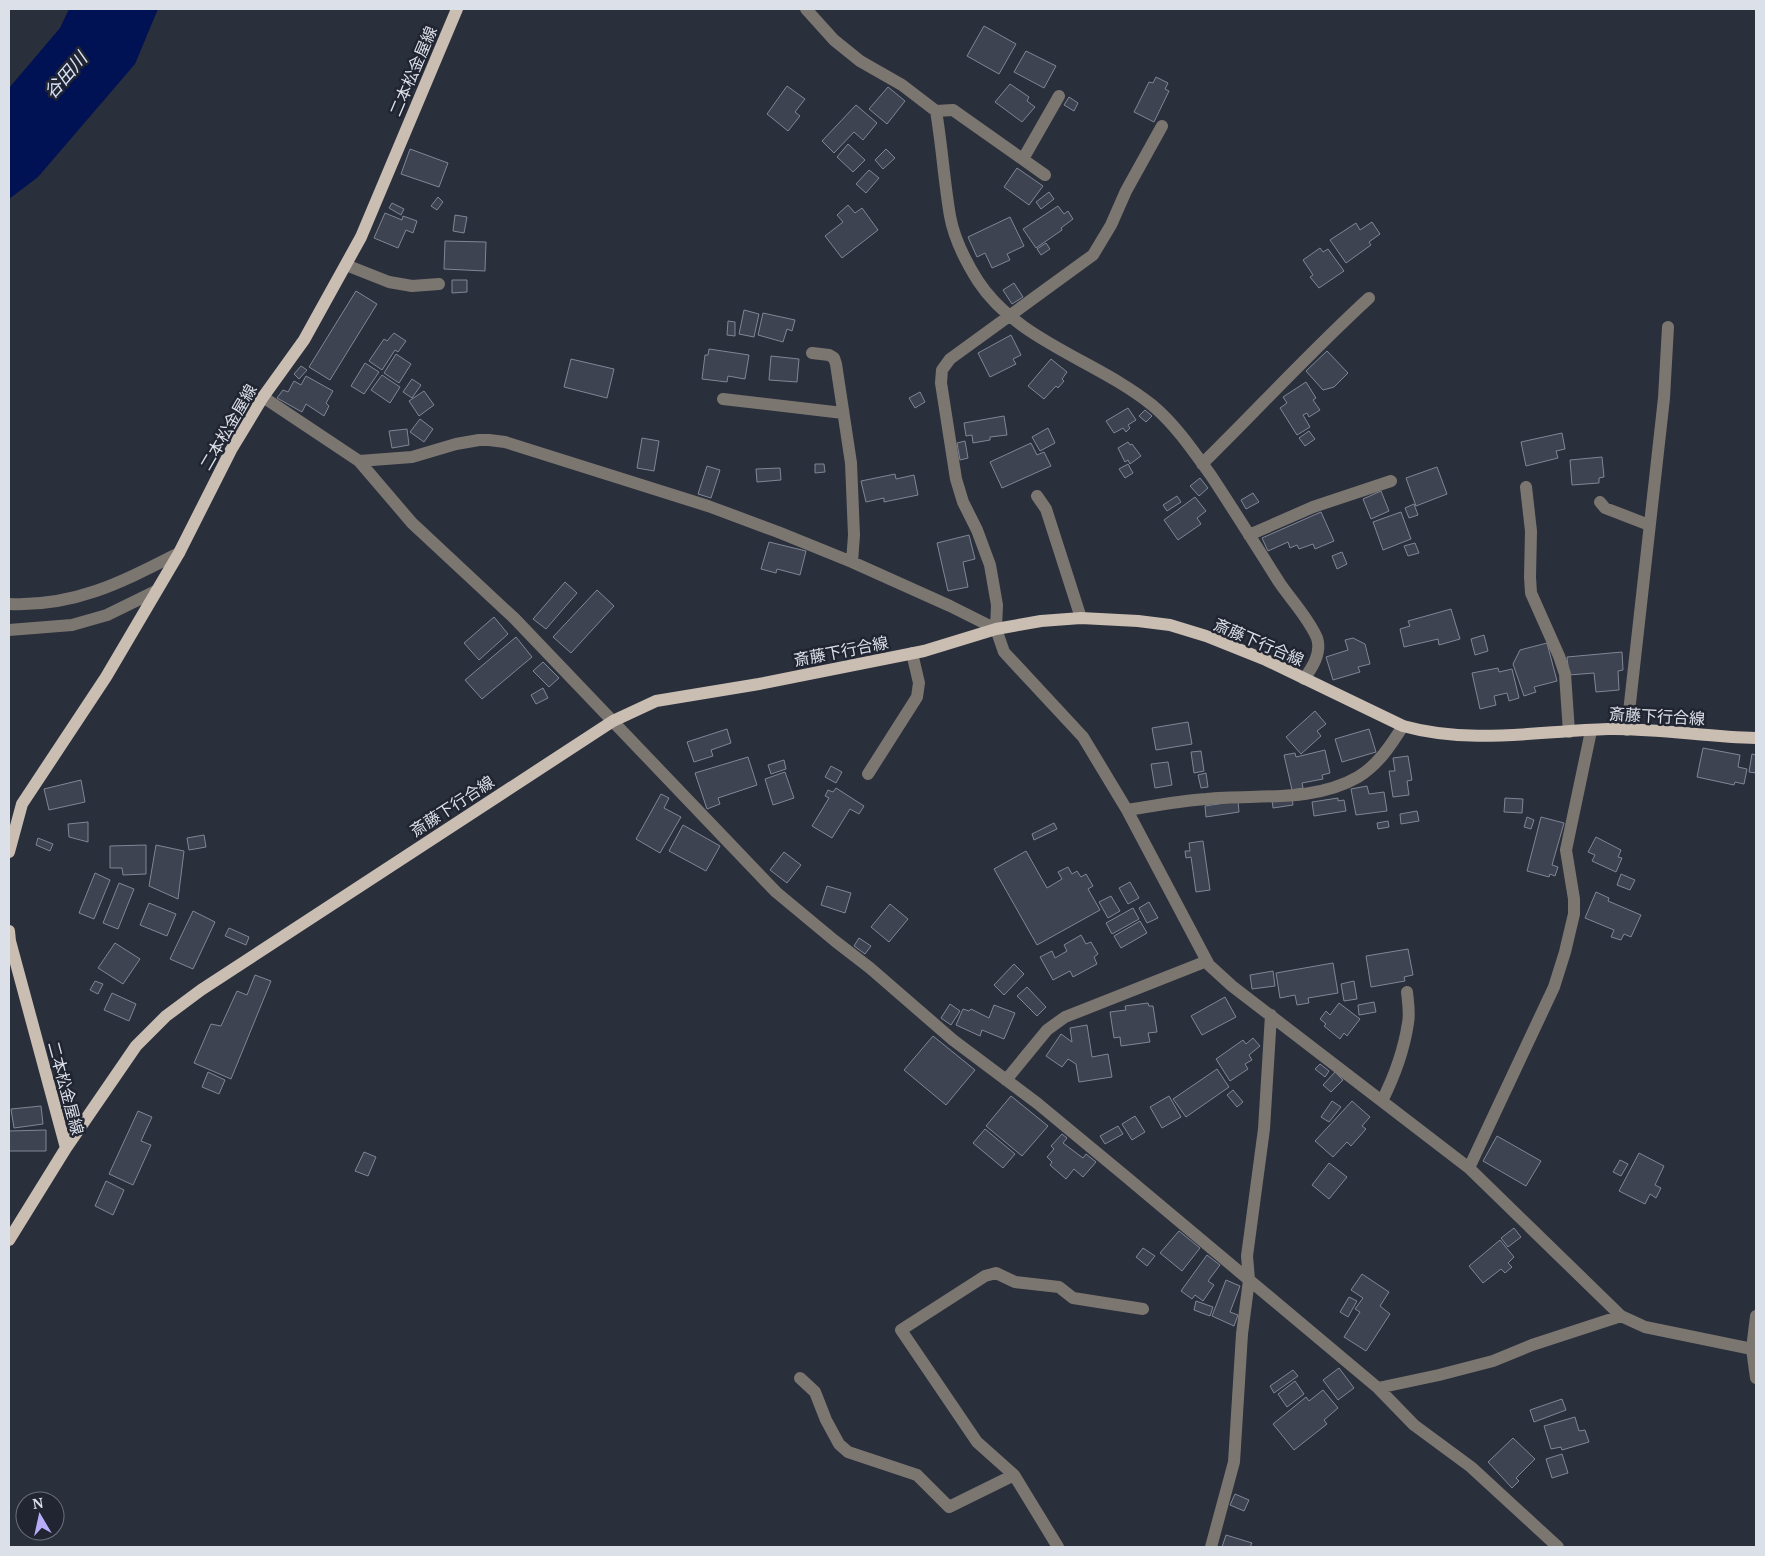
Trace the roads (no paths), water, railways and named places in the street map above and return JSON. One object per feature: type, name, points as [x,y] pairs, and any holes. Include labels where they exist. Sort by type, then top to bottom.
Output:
[{"type":"main road","name":"二本松金屋線","points":[[9,852],[22,804],[106,677],[179,553],[231,450],[263,397],[304,340],[361,237],[457,9]]},
{"type":"main road","name":"斎藤下行合線","points":[[66,1148],[136,1046],[166,1016],[217,980],[614,721],[656,702],[912,653],[996,630],[1041,621],[1081,618],[1170,625],[1238,648],[1266,660],[1404,726],[1444,735],[1498,737],[1590,730],[1627,730],[1756,738]]},
{"type":"main road","name":"二本松金屋線","points":[[9,931],[10,942],[66,1148],[9,1240]]},
{"type":"street","points":[[806,9],[834,40],[860,61],[902,85],[936,111],[953,110],[1045,175]]},
{"type":"street","points":[[1024,160],[1059,96]]},
{"type":"street","points":[[936,111],[950,218],[964,256],[979,282],[1008,316],[1130,388],[1171,423],[1202,464],[1282,586],[1302,612],[1318,640],[1316,661],[1304,679]]},
{"type":"street","points":[[1162,126],[1126,191],[1111,225],[1093,255],[950,358],[942,370],[941,382],[956,478],[992,572],[997,605],[996,630],[1004,652],[1083,737],[1127,810],[1209,965],[1232,986],[1469,1168],[1620,1316],[1646,1327],[1752,1349]]},
{"type":"street","points":[[346,265],[388,282],[412,286],[438,284]]},
{"type":"street","points":[[1202,464],[1272,396],[1330,334],[1369,298]]},
{"type":"street","points":[[1627,730],[1664,398],[1668,327]]},
{"type":"street","points":[[812,353],[829,355],[834,358],[851,463],[854,535],[852,562]]},
{"type":"street","points":[[263,397],[359,461],[412,523],[515,619],[776,892],[834,941],[870,968],[953,1040],[1037,1103],[1124,1175],[1378,1388],[1414,1425],[1471,1467],[1558,1547]]},
{"type":"street","points":[[723,399],[843,413]]},
{"type":"street","points":[[359,461],[412,457],[456,444],[479,440],[505,442],[708,506],[852,562],[950,606],[996,630]]},
{"type":"street","points":[[1249,535],[1313,507],[1391,481]]},
{"type":"street","points":[[1526,487],[1531,531],[1531,593],[1565,674],[1569,732]]},
{"type":"street","points":[[1037,496],[1046,509],[1081,618]]},
{"type":"street","points":[[1600,502],[1605,508],[1650,525]]},
{"type":"street","points":[[9,604],[33,605],[70,599],[103,590],[179,553]]},
{"type":"street","points":[[9,630],[72,625],[107,615],[156,591]]},
{"type":"street","points":[[868,774],[917,697],[919,683],[912,653]]},
{"type":"street","points":[[1127,810],[1206,799],[1297,795],[1342,786],[1360,776],[1382,757],[1404,726]]},
{"type":"street","points":[[1469,1168],[1554,987],[1565,952],[1574,914],[1574,899],[1566,850],[1590,730]]},
{"type":"street","points":[[1006,1080],[1047,1030],[1065,1017],[1207,961]]},
{"type":"street","points":[[1382,1101],[1393,1078],[1404,1043],[1408,1021],[1408,992]]},
{"type":"street","points":[[1211,1547],[1234,1462],[1242,1334],[1249,1280],[1248,1256],[1264,1129],[1271,1015]]},
{"type":"street","points":[[1058,1547],[1014,1475],[977,1442],[901,1330],[985,1276],[996,1273],[1015,1282],[1059,1287],[1073,1298],[1143,1309]]},
{"type":"street","points":[[1378,1388],[1493,1361],[1532,1345],[1620,1316]]},
{"type":"street","points":[[1756,1316],[1752,1349],[1756,1378]]},
{"type":"street","points":[[800,1378],[815,1392],[826,1420],[839,1444],[848,1452],[917,1475],[949,1507],[1014,1475]]},
{"type":"water","name":"谷田川","points":[[69,9],[158,9],[135,64],[38,177],[9,199],[9,88],[60,28]]}]
